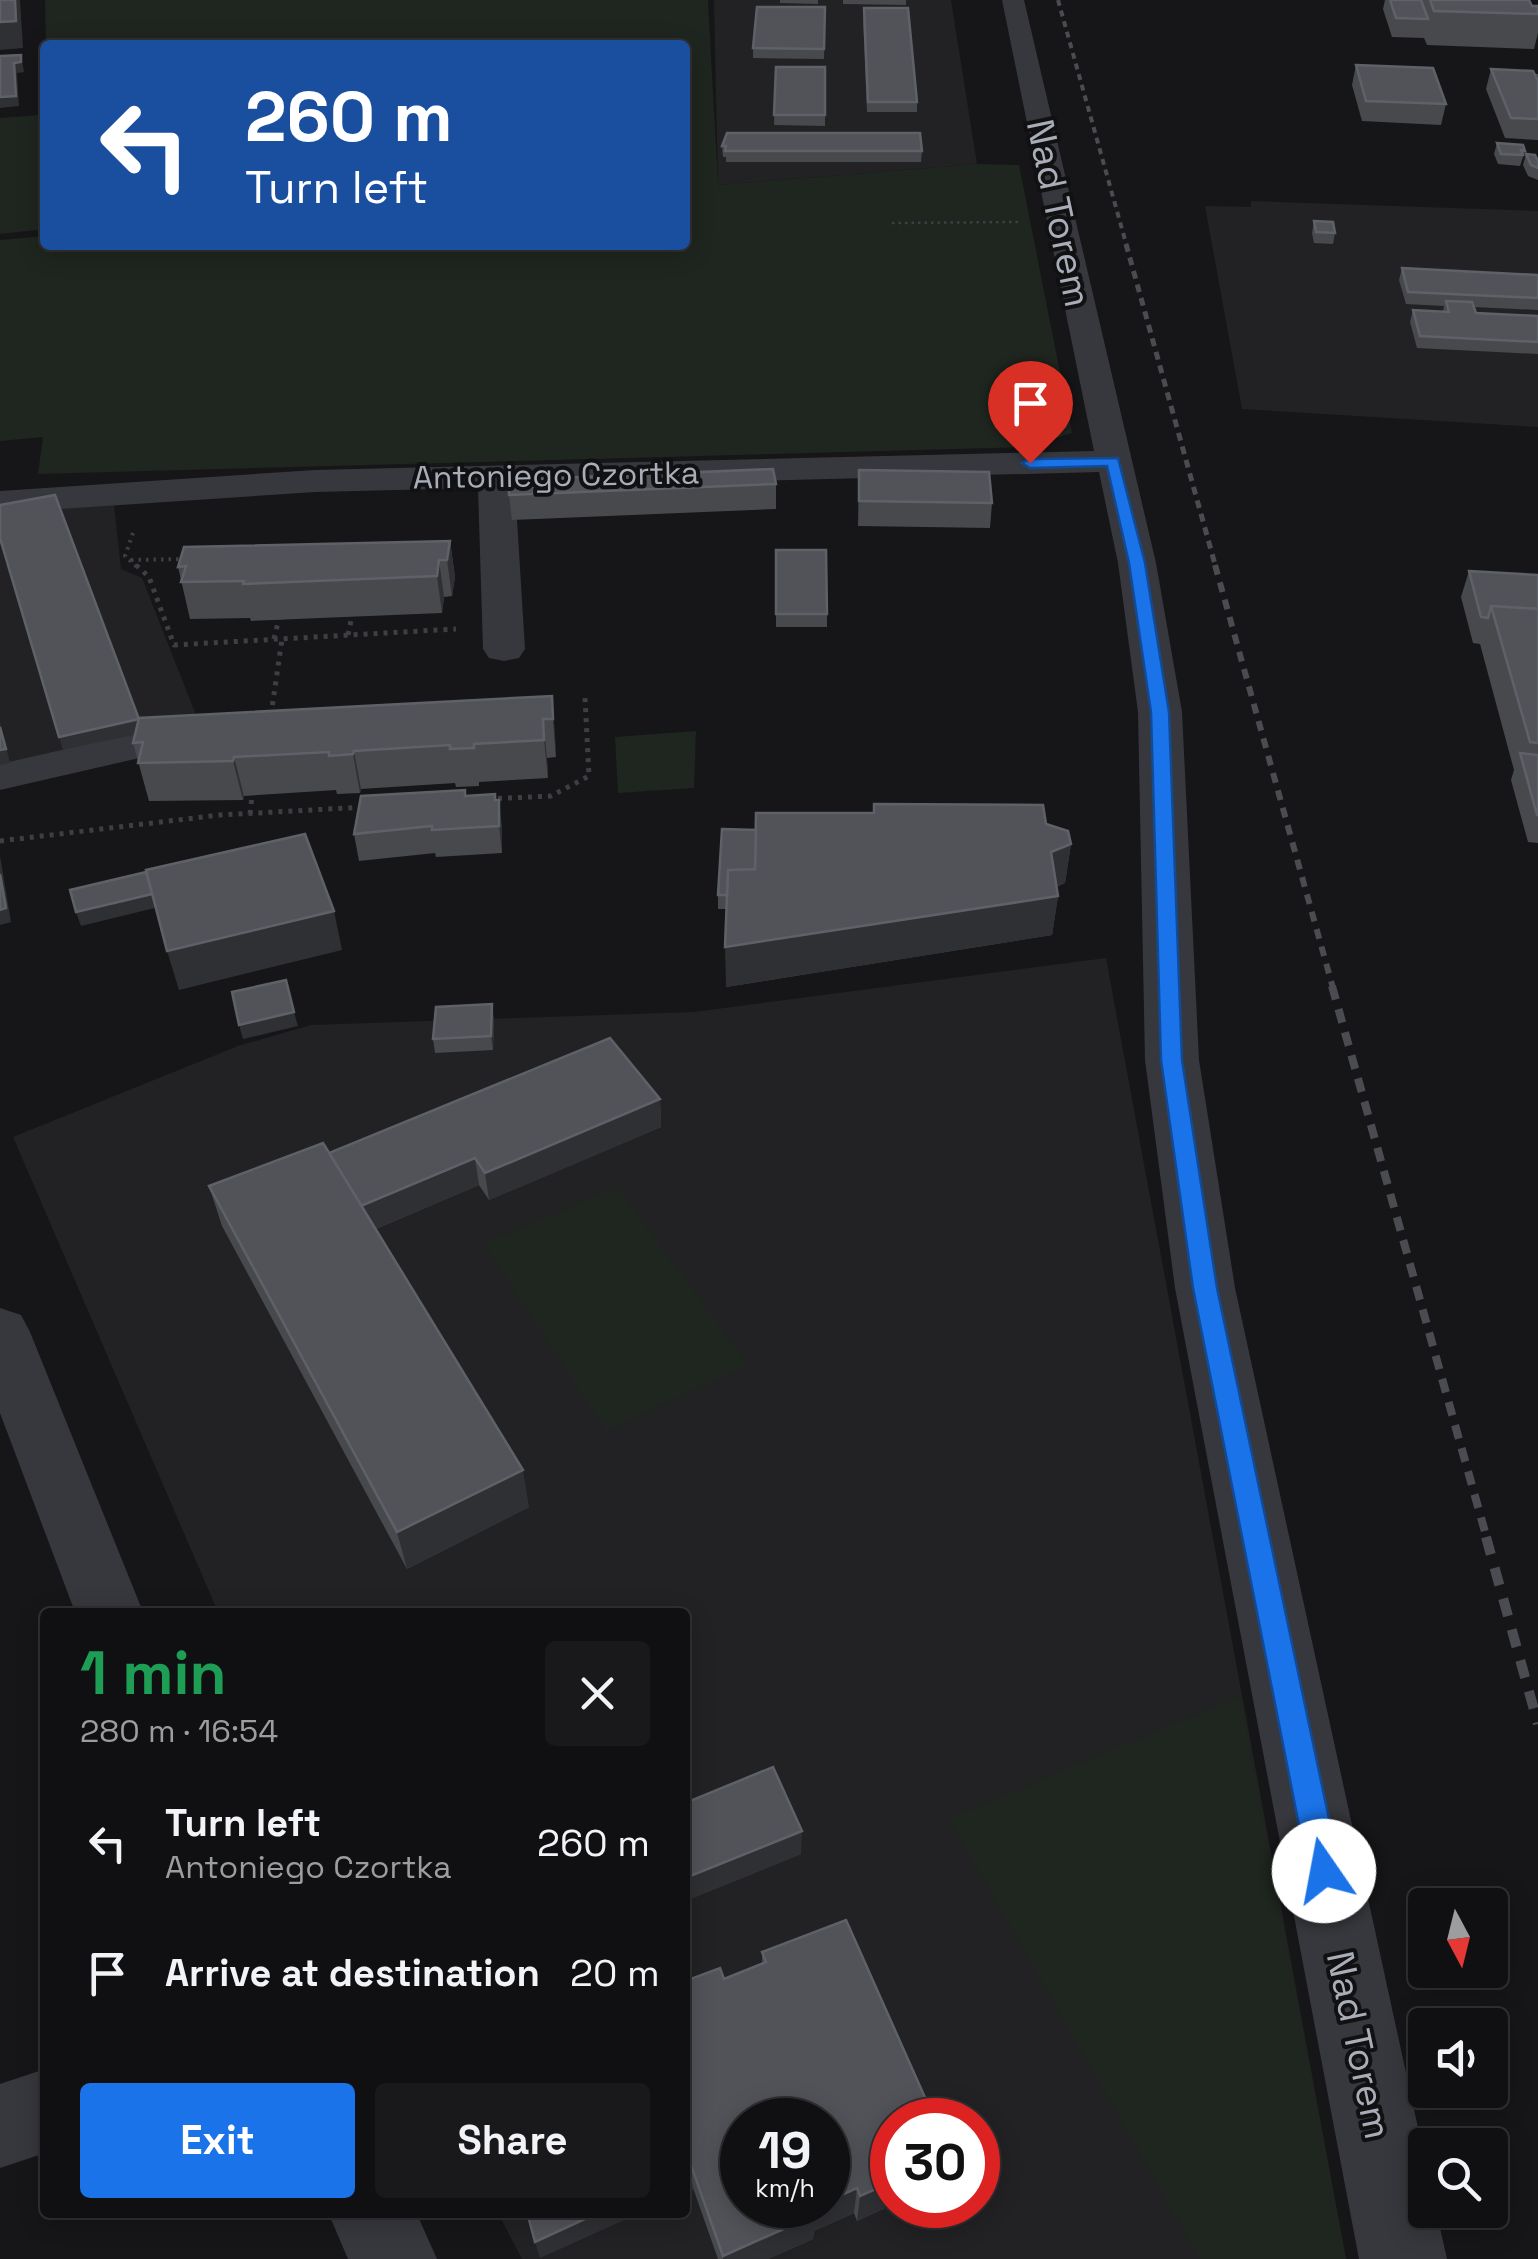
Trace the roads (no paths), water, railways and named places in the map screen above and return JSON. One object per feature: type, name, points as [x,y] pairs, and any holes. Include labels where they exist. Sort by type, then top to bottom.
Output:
[{"type":"street","name":"Nad Torem","points":[[1012,0],[1137,563],[1160,712],[1172,1060],[1205,1288],[1403,2259]]},
{"type":"street","name":"Antoniego Czortka","points":[[0,502],[223,485],[1113,461]]},
{"type":"street","points":[[496,477],[504,649]]},
{"type":"street","points":[[0,777],[270,715]]},
{"type":"street","points":[[0,1332],[107,1608]]},
{"type":"street","points":[[0,2126],[40,2113]]},
{"type":"street","points":[[373,2218],[393,2259]]},
{"type":"railway","points":[[1058,0],[1127,247]]},
{"type":"railway","points":[[1126,244],[1216,568]]},
{"type":"railway","points":[[1215,565],[1333,988]]},
{"type":"railway","points":[[1332,986],[1487,1539]]},
{"type":"railway","points":[[1486,1537],[1538,1724]]}]
